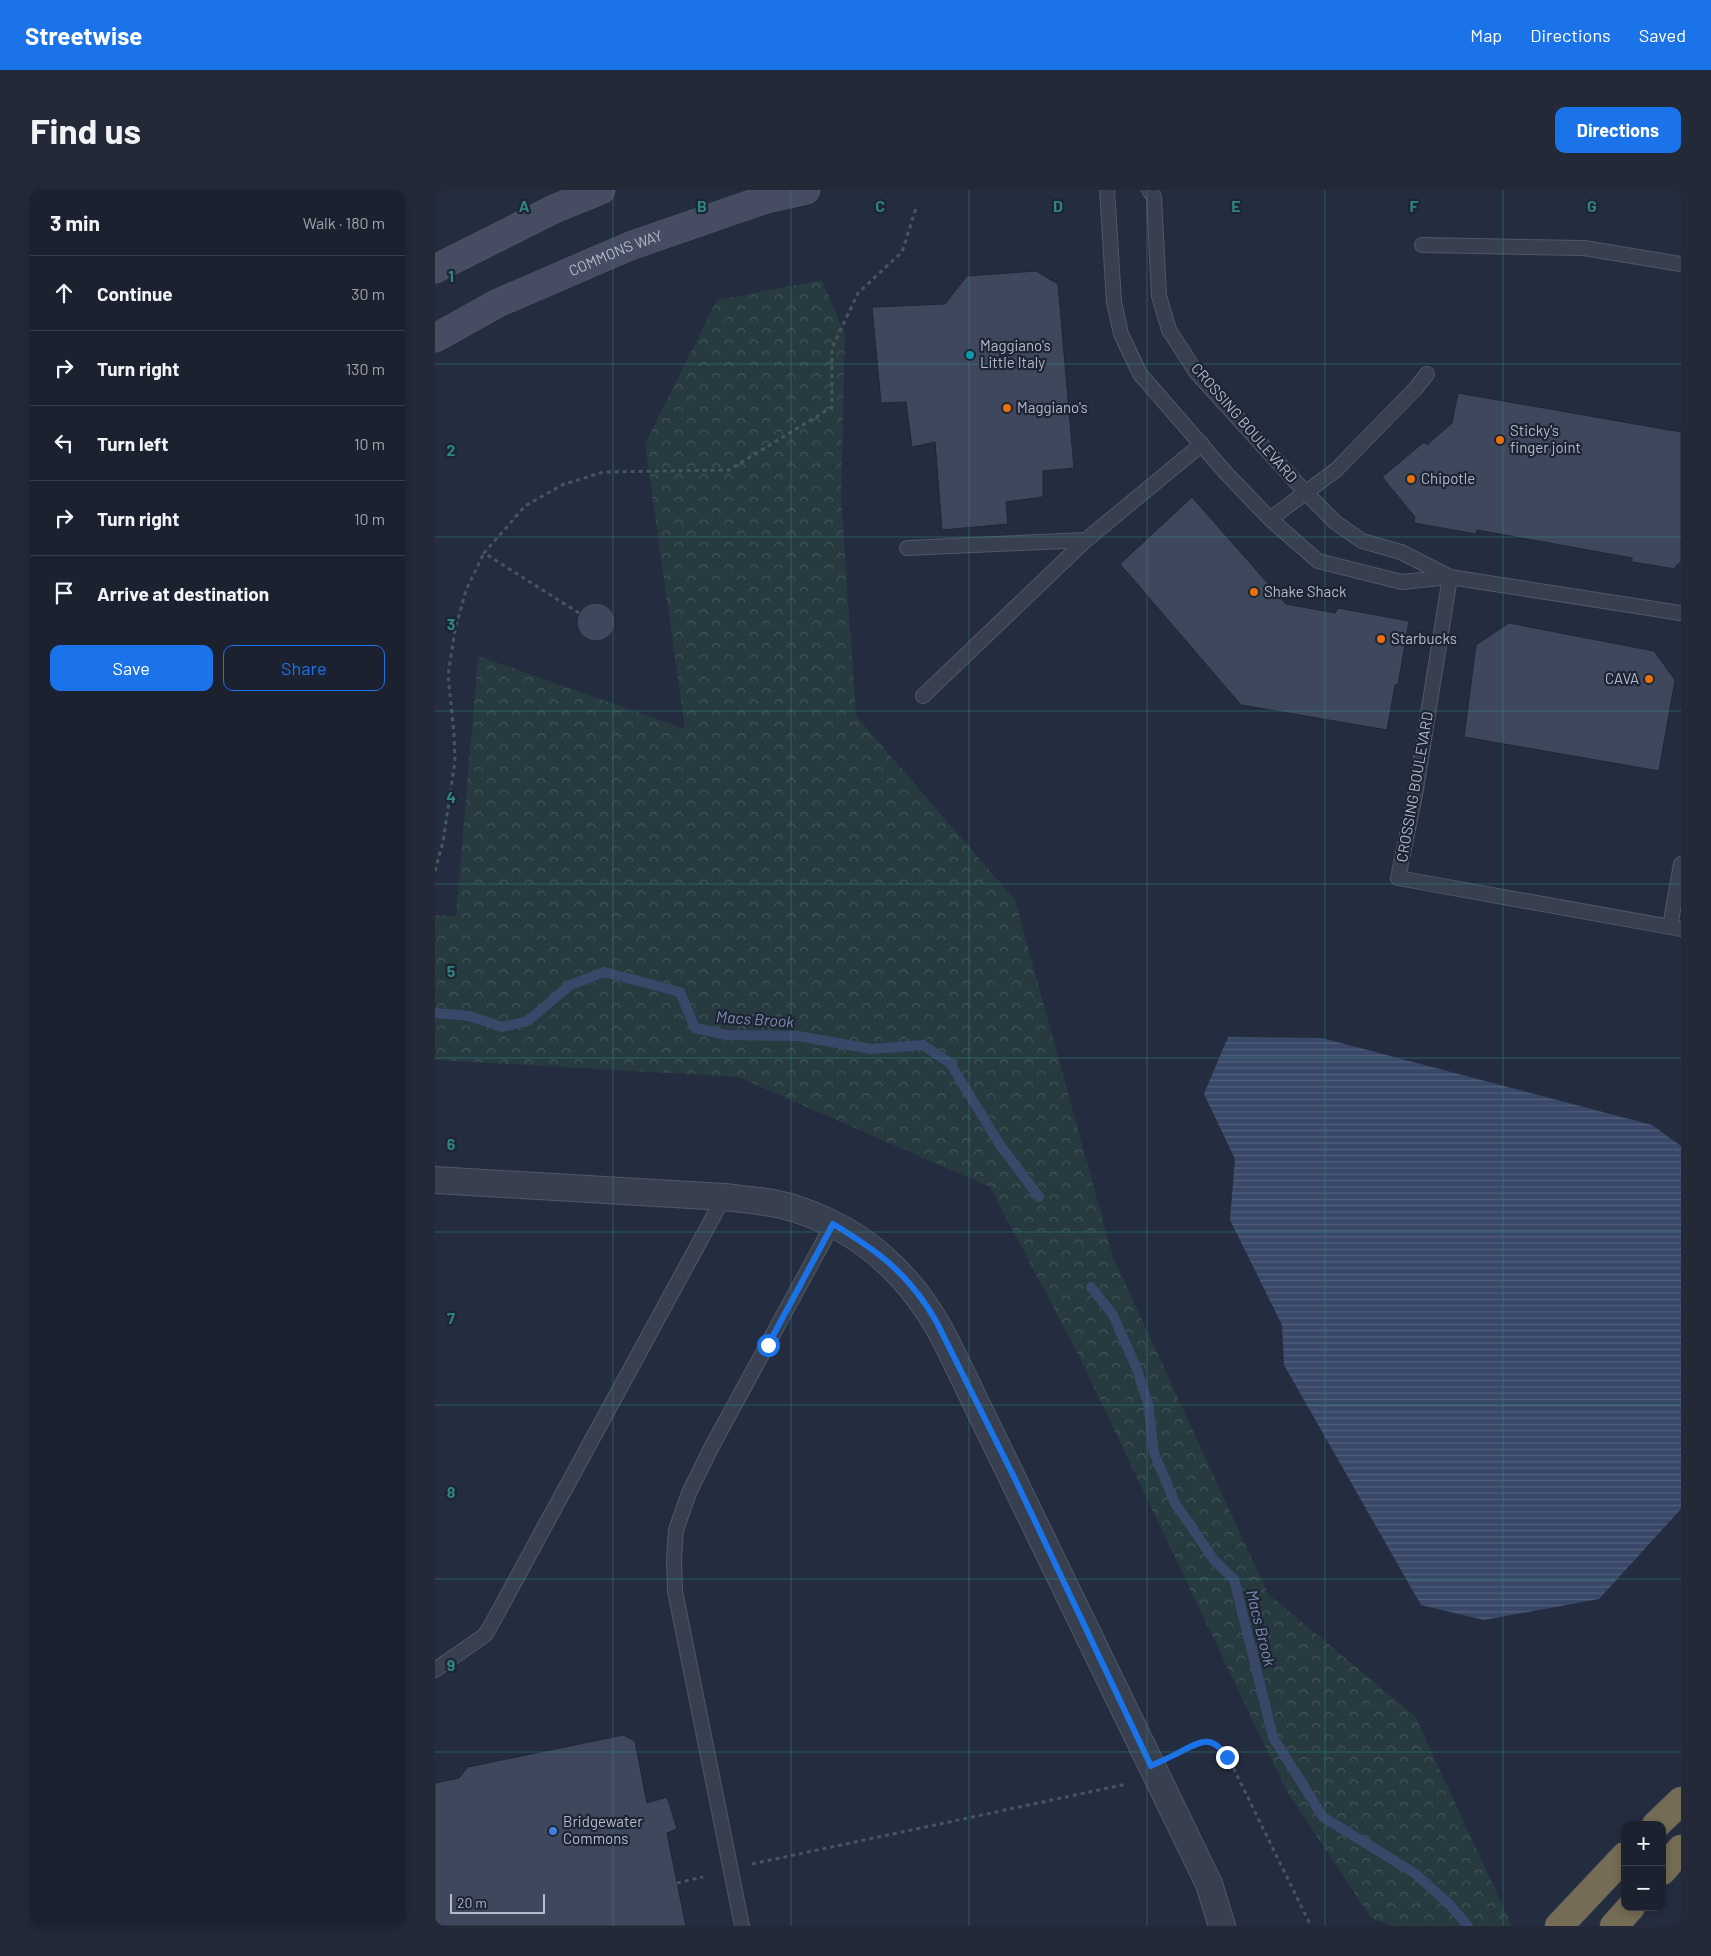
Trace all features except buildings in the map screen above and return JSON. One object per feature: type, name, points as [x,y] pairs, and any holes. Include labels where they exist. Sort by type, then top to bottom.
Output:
[{"type":"highway","points":[[1660,1821],[1681,1801]]},
{"type":"highway","points":[[1666,1866],[1681,1849]]},
{"type":"highway","points":[[1559,1926],[1621,1860]]},
{"type":"highway","points":[[1614,1926],[1627,1911]]},
{"type":"street","points":[[435,269],[553,209],[601,190]]},
{"type":"street","name":"COMMONS WAY","points":[[435,338],[498,303],[630,246],[766,199],[806,190]]},
{"type":"street","points":[[435,1180],[724,1197],[762,1201],[795,1208],[833,1224],[885,1258],[904,1277],[931,1313],[1015,1479],[1209,1884],[1222,1926]]},
{"type":"lane","points":[[1107,190],[1113,302],[1121,334],[1140,374],[1270,519],[1318,561],[1402,582],[1450,577],[1681,612]]},
{"type":"lane","name":"CROSSING BOULEVARD","points":[[1149,190],[1153,197],[1159,296],[1169,330],[1196,372],[1305,492],[1335,522],[1363,541],[1401,552],[1450,577],[1415,795],[1398,878],[1675,928]]},
{"type":"lane","points":[[1422,245],[1585,248],[1681,264]]},
{"type":"lane","points":[[1270,519],[1336,470],[1416,388],[1427,374]]},
{"type":"lane","points":[[923,696],[1086,540],[1202,444]]},
{"type":"lane","points":[[907,548],[1086,540]]},
{"type":"lane","points":[[1675,928],[1681,864]]},
{"type":"lane","points":[[435,1670],[485,1635],[493,1623],[724,1197]]},
{"type":"lane","points":[[742,1926],[675,1591],[674,1559],[676,1530],[689,1494],[711,1448],[833,1224]]},
{"type":"path","points":[[435,871],[443,842],[455,761],[448,675],[455,630],[466,590],[484,553],[525,506],[562,485],[603,472],[729,470],[832,407],[832,348],[858,293],[902,252],[916,208]]},
{"type":"path","points":[[484,553],[579,613]]},
{"type":"path","points":[[747,1865],[1129,1783],[1151,1766],[1196,1743],[1202,1741],[1212,1742],[1221,1747],[1227,1757],[1311,1926]]},
{"type":"path","points":[[677,1883],[703,1877]]},
{"type":"green space","points":[[822,280],[845,334],[841,498],[856,716],[1015,900],[1113,1257],[1268,1594],[1415,1716],[1512,1926],[1393,1926],[1372,1919],[1286,1790],[1078,1354],[990,1187],[738,1077],[435,1060],[435,915],[456,916],[478,656],[685,729],[645,444],[717,300]]},
{"type":"water","points":[[1228,1037],[1322,1038],[1652,1125],[1681,1146],[1681,1509],[1599,1599],[1484,1620],[1421,1605],[1284,1365],[1282,1325],[1230,1220],[1235,1159],[1204,1094]]},
{"type":"waterway","name":"Macs Brook","points":[[435,1013],[469,1016],[502,1027],[528,1021],[570,985],[604,972],[680,992],[695,1028],[727,1035],[798,1036],[871,1049],[923,1045],[950,1063],[1000,1145],[1039,1197]]},
{"type":"waterway","name":"Macs Brook","points":[[1091,1287],[1113,1315],[1136,1367],[1148,1403],[1154,1453],[1175,1503],[1214,1560],[1234,1579],[1273,1737],[1323,1817],[1416,1874],[1450,1905],[1468,1926]]},
{"type":"place","name":"Maggiano's Little Italy","points":[[970,355]]},
{"type":"place","name":"Maggiano's","points":[[1007,408]]},
{"type":"place","name":"Sticky's finger joint","points":[[1500,440]]},
{"type":"place","name":"Chipotle","points":[[1411,479]]},
{"type":"place","name":"Shake Shack","points":[[1254,592]]},
{"type":"place","name":"Starbucks","points":[[1381,639]]},
{"type":"place","name":"CAVA","points":[[1649,679]]},
{"type":"place","name":"Bridgewater Commons","points":[[553,1831]]},
{"type":"route","points":[[768,1345],[833,1224],[885,1258],[920,1296],[936,1321],[1015,1479],[1151,1766],[1202,1741],[1212,1742],[1221,1747],[1227,1757]]}]
